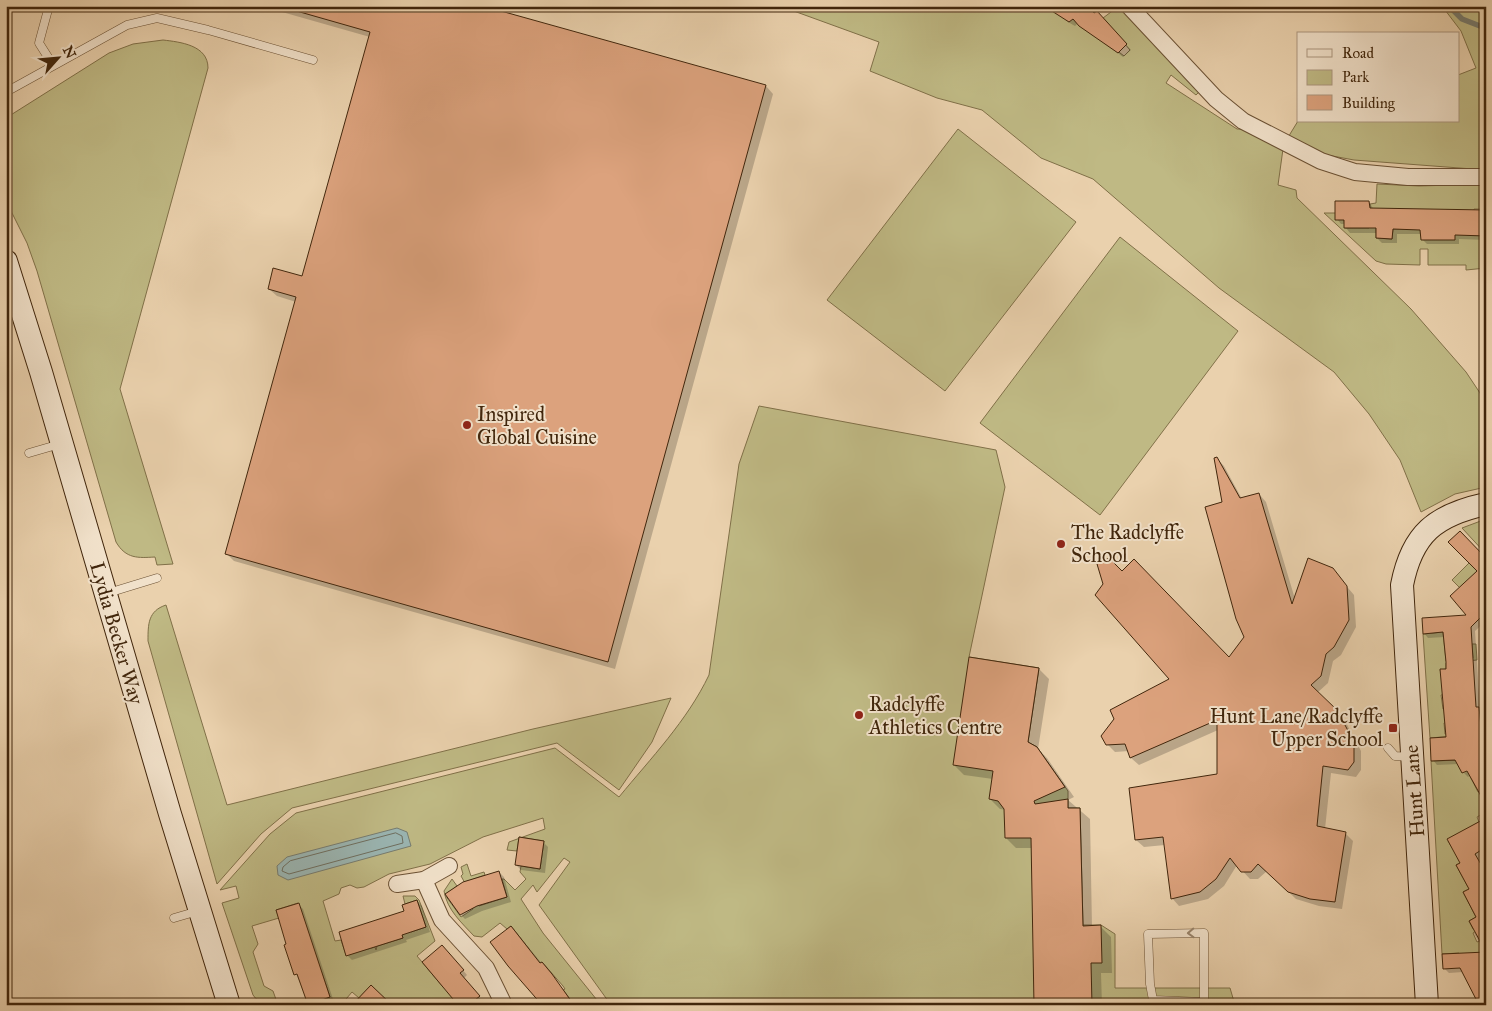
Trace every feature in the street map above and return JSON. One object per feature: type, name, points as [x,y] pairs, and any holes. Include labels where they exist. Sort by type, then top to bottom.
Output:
[{"type":"street","points":[[1129,6],[1216,99],[1243,121],[1287,145],[1337,168],[1355,172],[1408,177],[1486,177]]},
{"type":"street","name":"Lydia Becker Way","points":[[6,260],[18,292],[200,910],[230,1005]]},
{"type":"street","name":"Hunt Lane","points":[[1427,1005],[1402,585],[1406,564],[1413,548],[1425,532],[1442,518],[1479,505]]},
{"type":"street","points":[[397,884],[424,880],[448,866]]},
{"type":"street","points":[[424,880],[442,920],[486,968],[500,1004]]},
{"type":"lane","points":[[49,6],[39,43],[53,65]]},
{"type":"lane","points":[[6,92],[127,25],[157,18],[208,30],[313,60]]},
{"type":"lane","points":[[29,453],[62,443]]},
{"type":"lane","points":[[106,593],[157,578]]},
{"type":"lane","points":[[1388,748],[1398,757],[1412,757]]},
{"type":"lane","points":[[174,918],[200,910]]},
{"type":"lane","points":[[1204,933],[1204,1004],[1153,1000],[1150,984],[1148,934],[1204,933]]},
{"type":"green space","points":[[780,6],[1052,6],[1079,25],[1096,11],[1083,24],[1124,56],[1130,50],[1103,18],[1119,6],[1199,92],[1196,95],[1171,75],[1166,83],[1237,129],[1246,129],[1283,149],[1278,185],[1296,190],[1297,198],[1411,309],[1466,372],[1486,402],[1486,487],[1455,494],[1421,512],[1400,460],[1369,414],[1334,372],[1219,288],[1093,179],[1041,158],[982,110],[937,98],[870,71],[879,42]]},
{"type":"green space","points":[[1442,6],[1486,6],[1486,170],[1354,160],[1327,155],[1287,139],[1297,122],[1460,122],[1460,74],[1476,68],[1461,31]]},
{"type":"green space","points":[[163,40],[192,46],[203,54],[207,60],[208,68],[120,389],[173,564],[157,565],[155,557],[133,556],[124,552],[116,542],[37,271],[27,243],[6,201],[6,118],[109,53],[133,44]]},
{"type":"green space","points":[[958,129],[1076,222],[945,391],[827,300]]},
{"type":"green space","points":[[1377,184],[1419,186],[1486,184],[1486,209],[1474,209],[1473,235],[1486,236],[1486,268],[1466,270],[1466,265],[1428,265],[1428,249],[1420,249],[1420,265],[1386,264],[1376,261],[1324,213],[1335,213],[1344,220],[1345,228],[1369,228],[1370,204],[1376,203]],"holes":[[[1376,212],[1416,229],[1393,229],[1392,239],[1376,238]]]},
{"type":"green space","points":[[1120,237],[1238,331],[1100,515],[980,423]]},
{"type":"green space","name":"Radclyffe Athletics Centre","points":[[759,406],[996,450],[1005,487],[969,657],[1039,668],[1028,742],[1037,747],[1068,791],[1068,808],[1080,808],[1083,925],[1101,925],[1115,934],[1115,988],[1230,988],[1235,1005],[611,1005],[539,905],[570,862],[564,858],[537,892],[533,885],[521,899],[543,933],[601,1005],[574,1005],[563,990],[565,989],[563,986],[542,962],[533,969],[529,949],[511,926],[507,929],[500,923],[482,937],[474,936],[456,916],[448,904],[445,895],[461,917],[473,909],[469,903],[474,899],[461,876],[463,874],[461,867],[467,864],[471,876],[484,872],[485,875],[471,880],[479,906],[507,897],[502,879],[515,890],[526,879],[520,872],[521,866],[540,869],[544,841],[522,837],[545,829],[543,818],[483,837],[430,864],[389,874],[364,887],[357,888],[350,885],[341,888],[339,894],[323,901],[335,941],[341,940],[346,955],[375,947],[376,950],[377,946],[403,938],[399,926],[411,932],[426,927],[417,900],[405,904],[403,896],[415,896],[419,900],[435,941],[417,956],[443,987],[456,997],[452,1000],[455,1005],[401,1005],[396,1000],[391,1005],[371,985],[359,998],[352,992],[341,1005],[308,1005],[330,997],[298,903],[276,910],[279,918],[252,926],[258,944],[253,952],[264,986],[273,991],[278,1005],[264,1004],[253,995],[222,903],[239,898],[236,886],[220,890],[270,834],[296,813],[555,748],[619,797],[679,724],[709,675],[739,464]]},
{"type":"green space","points":[[1486,519],[1486,554],[1462,528]]},
{"type":"green space","points":[[1480,552],[1486,558],[1468,596],[1452,580]]},
{"type":"green space","points":[[166,605],[227,805],[533,729],[671,698],[652,742],[619,790],[557,743],[292,808],[261,834],[217,884],[148,641],[149,624],[152,615]]},
{"type":"green space","points":[[1443,632],[1446,661],[1473,658],[1472,644],[1476,644],[1477,660],[1446,663],[1446,669],[1440,670],[1448,694],[1441,695],[1443,709],[1475,705],[1452,722],[1444,723],[1445,734],[1453,733],[1453,736],[1430,738],[1423,634]]},
{"type":"green space","points":[[1462,760],[1473,767],[1470,776],[1478,792],[1485,788],[1486,812],[1477,817],[1479,822],[1448,841],[1451,846],[1476,855],[1456,865],[1468,887],[1486,880],[1463,892],[1476,917],[1469,921],[1473,929],[1478,926],[1479,929],[1473,933],[1477,942],[1486,938],[1486,965],[1460,968],[1459,953],[1442,954],[1431,761]]},
{"type":"green space","points":[[519,838],[517,851],[507,850],[509,842]]},
{"type":"green space","name":"Radclyffe Athletics Centre","points":[[452,879],[457,886],[445,895],[444,891]]},
{"type":"water","points":[[397,828],[407,832],[411,846],[288,880],[278,875],[277,866],[287,857]]},
{"type":"building","name":"Inspired Global Cuisine","points":[[294,6],[483,6],[766,85],[608,662],[225,554],[296,297],[268,289],[273,268],[302,276],[370,32],[293,10]]},
{"type":"building","points":[[1044,6],[1088,6],[1094,13],[1097,11],[1127,44],[1118,53],[1079,26],[1073,19],[1069,22]]},
{"type":"building","points":[[1335,201],[1369,201],[1370,208],[1486,210],[1486,236],[1455,235],[1455,240],[1421,240],[1420,230],[1393,229],[1392,239],[1376,238],[1376,228],[1344,228],[1344,220],[1335,220]]},
{"type":"building","points":[[1217,457],[1240,498],[1259,493],[1292,604],[1308,558],[1333,568],[1347,586],[1349,620],[1334,647],[1326,654],[1321,676],[1311,685],[1337,710],[1354,742],[1354,762],[1348,770],[1323,766],[1317,826],[1346,832],[1335,902],[1310,899],[1288,892],[1258,864],[1251,872],[1241,872],[1230,858],[1216,879],[1200,892],[1171,899],[1163,837],[1135,840],[1129,788],[1217,774],[1217,720],[1130,758],[1125,744],[1106,745],[1101,736],[1114,719],[1110,710],[1169,679],[1095,595],[1103,584],[1097,564],[1109,558],[1122,571],[1134,559],[1229,657],[1244,637],[1236,619],[1205,507],[1222,502],[1214,458]]},
{"type":"building","points":[[1460,531],[1486,558],[1486,612],[1471,627],[1476,707],[1479,707],[1483,748],[1486,747],[1486,805],[1467,771],[1462,773],[1455,760],[1431,761],[1430,738],[1446,737],[1440,669],[1446,669],[1446,662],[1443,632],[1423,634],[1422,618],[1466,615],[1450,596],[1477,571],[1448,542]]},
{"type":"building","points":[[969,657],[1039,668],[1028,742],[1037,747],[1065,787],[1034,801],[1035,804],[1068,799],[1068,808],[1080,808],[1083,926],[1101,925],[1102,963],[1091,963],[1092,1005],[1034,1005],[1031,838],[1005,838],[1004,809],[998,801],[989,799],[993,771],[953,765]]},
{"type":"building","points":[[1486,818],[1486,847],[1475,854],[1486,873],[1486,952],[1469,921],[1476,917],[1463,892],[1469,889],[1456,865],[1460,863],[1447,839]]},
{"type":"building","points":[[519,837],[544,841],[540,869],[515,865]]},
{"type":"building","points":[[499,871],[507,897],[477,906],[460,915],[445,894],[463,882]]},
{"type":"building","points":[[417,900],[426,927],[402,935],[403,938],[346,956],[339,932],[404,911],[402,905]]},
{"type":"building","points":[[299,903],[330,997],[308,1005],[297,974],[294,975],[284,945],[286,944],[276,910]]},
{"type":"building","points":[[511,926],[540,963],[542,962],[552,974],[574,1005],[542,1005],[508,966],[490,942]]},
{"type":"building","points":[[442,945],[464,970],[460,973],[480,996],[469,1005],[458,1005],[422,962]]},
{"type":"building","points":[[1486,952],[1486,1005],[1479,1005],[1460,968],[1443,969],[1442,954]]},
{"type":"building","points":[[371,985],[392,1005],[352,1005]]},
{"type":"waterway","points":[[1449,6],[1462,19],[1480,26],[1486,24]]},
{"type":"place","name":"Inspired Global Cuisine","points":[[467,425]]},
{"type":"place","name":"The Radclyffe School","points":[[1061,544]]},
{"type":"place","name":"Radclyffe Athletics Centre","points":[[859,715]]},
{"type":"place","name":"Hunt Lane/Radclyffe Upper School","points":[[1393,728]]}]
